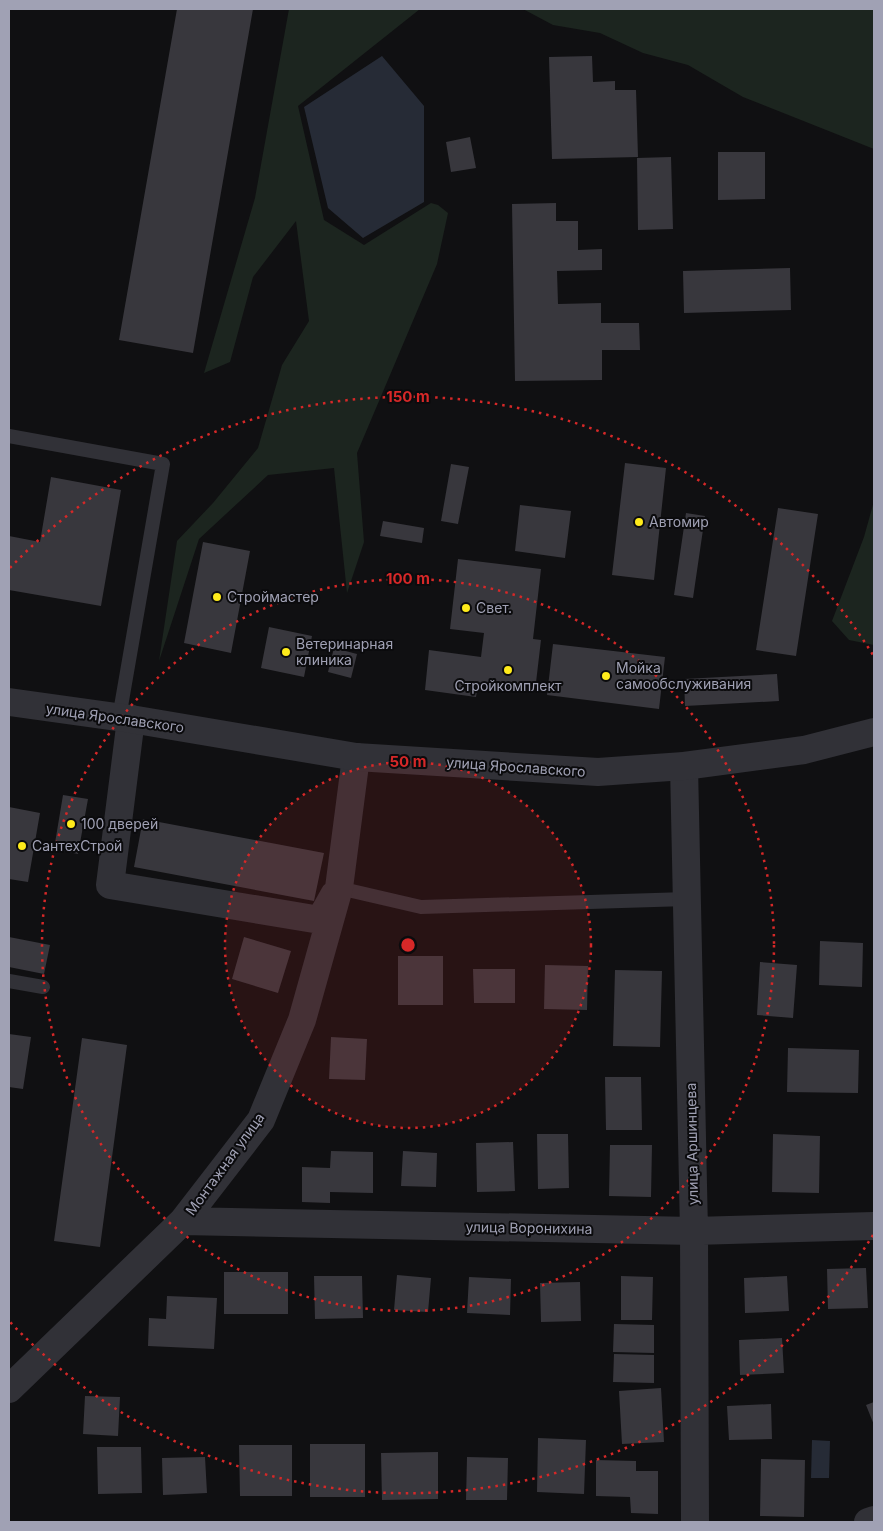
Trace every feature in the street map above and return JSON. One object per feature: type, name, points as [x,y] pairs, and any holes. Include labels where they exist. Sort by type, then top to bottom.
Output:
[{"type":"street","name":"улица Ярославского","points":[[9,702],[125,718],[356,757],[598,772],[684,766],[804,750],[874,732]]},
{"type":"street","points":[[125,718],[110,886],[320,920],[339,888]]},
{"type":"street","name":"Монтажная улица","points":[[9,1389],[183,1221],[261,1120],[302,1020],[339,888],[356,757]]},
{"type":"street","name":"улица Аршинцева","points":[[684,766],[694,1232],[695,1522]]},
{"type":"street","name":"улица Воронихина","points":[[183,1221],[694,1232],[874,1226]]},
{"type":"street","points":[[868,1522],[874,1520]]},
{"type":"lane","points":[[9,436],[164,464],[125,718]]},
{"type":"lane","points":[[339,888],[421,906],[686,899]]},
{"type":"lane","points":[[9,981],[44,987]]},
{"type":"shaded area","points":[[289,9],[420,9],[298,106],[324,220],[364,245],[431,203],[438,205],[448,213],[437,264],[357,453],[364,542],[347,593],[334,468],[268,475],[199,539],[159,661],[177,541],[213,503],[258,448],[282,365],[309,321],[296,221],[253,277],[230,362],[204,373],[255,198]]},
{"type":"shaded area","points":[[523,9],[874,9],[874,149],[743,97],[688,65],[643,53],[600,33],[553,25]]},
{"type":"shaded area","points":[[382,56],[424,106],[424,202],[363,238],[328,208],[304,107]]},
{"type":"shaded area","points":[[874,501],[874,645],[849,640],[832,621],[864,537]]},
{"type":"shaded area","points":[[812,1440],[830,1441],[829,1478],[811,1478]]},
{"type":"building","points":[[177,9],[253,9],[193,353],[119,340]]},
{"type":"building","points":[[592,56],[593,82],[615,81],[615,90],[636,90],[638,157],[552,159],[549,57]]},
{"type":"building","points":[[470,137],[476,168],[451,172],[446,142]]},
{"type":"building","points":[[718,152],[765,152],[765,199],[718,200]]},
{"type":"building","points":[[671,157],[673,229],[638,230],[637,158]]},
{"type":"building","points":[[556,203],[556,221],[578,221],[578,250],[602,249],[602,270],[557,271],[558,304],[601,303],[601,323],[639,323],[640,350],[602,350],[602,380],[515,381],[512,204]]},
{"type":"building","points":[[790,268],[791,310],[684,313],[683,271]]},
{"type":"building","name":"Автомир","points":[[625,463],[666,468],[654,580],[612,575]]},
{"type":"building","points":[[451,464],[469,467],[458,524],[441,521]]},
{"type":"building","points":[[51,477],[121,490],[101,606],[9,590],[9,536],[40,542]]},
{"type":"building","points":[[520,505],[571,511],[565,558],[515,551]]},
{"type":"building","points":[[778,508],[818,514],[796,656],[756,650]]},
{"type":"building","points":[[686,513],[705,516],[693,598],[674,595]]},
{"type":"building","points":[[383,521],[424,528],[422,543],[380,536]]},
{"type":"building","name":"Строймастер","points":[[203,542],[250,551],[231,653],[184,643]]},
{"type":"building","points":[[458,559],[541,569],[533,639],[541,640],[535,691],[478,684],[476,697],[425,690],[429,650],[481,657],[484,633],[450,629]]},
{"type":"building","name":"Ветеринарная клиника","points":[[269,627],[312,636],[304,677],[261,668]]},
{"type":"building","name":"Мойка самообслуживания","points":[[553,644],[665,657],[659,709],[547,695]]},
{"type":"building","points":[[334,648],[357,654],[351,678],[328,672]]},
{"type":"building","points":[[777,674],[779,701],[685,706],[684,679]]},
{"type":"building","name":"100 дверей","points":[[63,795],[88,799],[78,854],[54,849]]},
{"type":"building","name":"СантехСтрой","points":[[9,807],[40,813],[28,882],[9,879]]},
{"type":"building","points":[[143,819],[324,853],[314,901],[134,867]]},
{"type":"building","points":[[9,937],[50,945],[44,974],[9,967]]},
{"type":"building","points":[[244,937],[291,951],[278,993],[232,979]]},
{"type":"building","points":[[820,941],[863,943],[862,987],[819,985]]},
{"type":"building","points":[[398,956],[443,956],[443,1005],[398,1005]]},
{"type":"building","points":[[760,962],[797,965],[793,1018],[757,1015]]},
{"type":"building","points":[[545,965],[588,966],[587,1010],[544,1009]]},
{"type":"building","points":[[473,969],[515,969],[515,1003],[474,1003]]},
{"type":"building","points":[[615,970],[662,971],[660,1047],[613,1046]]},
{"type":"building","points":[[9,1034],[31,1037],[23,1089],[9,1087]]},
{"type":"building","points":[[331,1037],[367,1039],[365,1080],[329,1079]]},
{"type":"building","points":[[82,1038],[127,1045],[100,1247],[54,1241]]},
{"type":"building","points":[[788,1048],[859,1050],[858,1093],[787,1092]]},
{"type":"building","points":[[605,1077],[641,1077],[642,1130],[606,1130]]},
{"type":"building","points":[[537,1134],[568,1134],[569,1188],[538,1189]]},
{"type":"building","points":[[773,1134],[820,1136],[819,1193],[772,1192]]},
{"type":"building","points":[[513,1142],[515,1191],[477,1192],[476,1143]]},
{"type":"building","points":[[610,1145],[652,1145],[651,1197],[609,1196]]},
{"type":"building","points":[[331,1151],[373,1152],[373,1193],[330,1192],[330,1203],[302,1202],[302,1167],[330,1168]]},
{"type":"building","points":[[403,1151],[437,1153],[436,1187],[401,1186]]},
{"type":"building","points":[[866,1268],[868,1308],[828,1309],[827,1269]]},
{"type":"building","points":[[224,1272],[288,1272],[288,1314],[224,1314]]},
{"type":"building","points":[[397,1275],[431,1278],[428,1312],[394,1310]]},
{"type":"building","points":[[314,1276],[362,1276],[363,1318],[315,1319]]},
{"type":"building","points":[[621,1276],[653,1277],[652,1320],[621,1320]]},
{"type":"building","points":[[787,1276],[789,1311],[745,1313],[744,1278]]},
{"type":"building","points":[[469,1277],[511,1279],[510,1315],[467,1313]]},
{"type":"building","points":[[580,1282],[581,1321],[541,1322],[540,1283]]},
{"type":"building","points":[[167,1296],[217,1298],[214,1349],[148,1346],[149,1318],[166,1319]]},
{"type":"building","points":[[614,1324],[654,1325],[654,1353],[613,1352]]},
{"type":"building","points":[[782,1338],[784,1373],[740,1375],[739,1340]]},
{"type":"building","points":[[614,1354],[654,1355],[654,1383],[613,1382]]},
{"type":"building","points":[[661,1388],[664,1442],[622,1444],[619,1391]]},
{"type":"building","points":[[85,1396],[120,1397],[118,1436],[83,1434]]},
{"type":"building","points":[[874,1402],[874,1425],[866,1405]]},
{"type":"building","points":[[771,1404],[772,1439],[729,1440],[727,1406]]},
{"type":"building","points":[[538,1438],[586,1440],[584,1494],[537,1492]]},
{"type":"building","points":[[310,1444],[365,1444],[365,1497],[310,1497]]},
{"type":"building","points":[[239,1445],[292,1445],[292,1496],[240,1496]]},
{"type":"building","points":[[97,1447],[141,1447],[142,1493],[98,1494]]},
{"type":"building","points":[[438,1452],[438,1499],[382,1500],[381,1453]]},
{"type":"building","points":[[205,1457],[207,1493],[163,1495],[162,1458]]},
{"type":"building","points":[[467,1457],[508,1458],[507,1500],[466,1500]]},
{"type":"building","points":[[761,1459],[805,1460],[804,1517],[760,1516]]},
{"type":"building","points":[[596,1460],[636,1461],[636,1471],[658,1471],[658,1514],[631,1513],[630,1497],[596,1496]]},
{"type":"place","name":"Автомир","points":[[639,522]]},
{"type":"place","name":"Строймастер","points":[[217,597]]},
{"type":"place","name":"Свет.","points":[[466,608]]},
{"type":"place","name":"Ветеринарная клиника","points":[[286,652]]},
{"type":"place","name":"Стройкомплект","points":[[508,670]]},
{"type":"place","name":"Мойка самообслуживания","points":[[606,676]]},
{"type":"place","name":"100 дверей","points":[[71,824]]},
{"type":"place","name":"СантехСтрой","points":[[22,846]]}]
